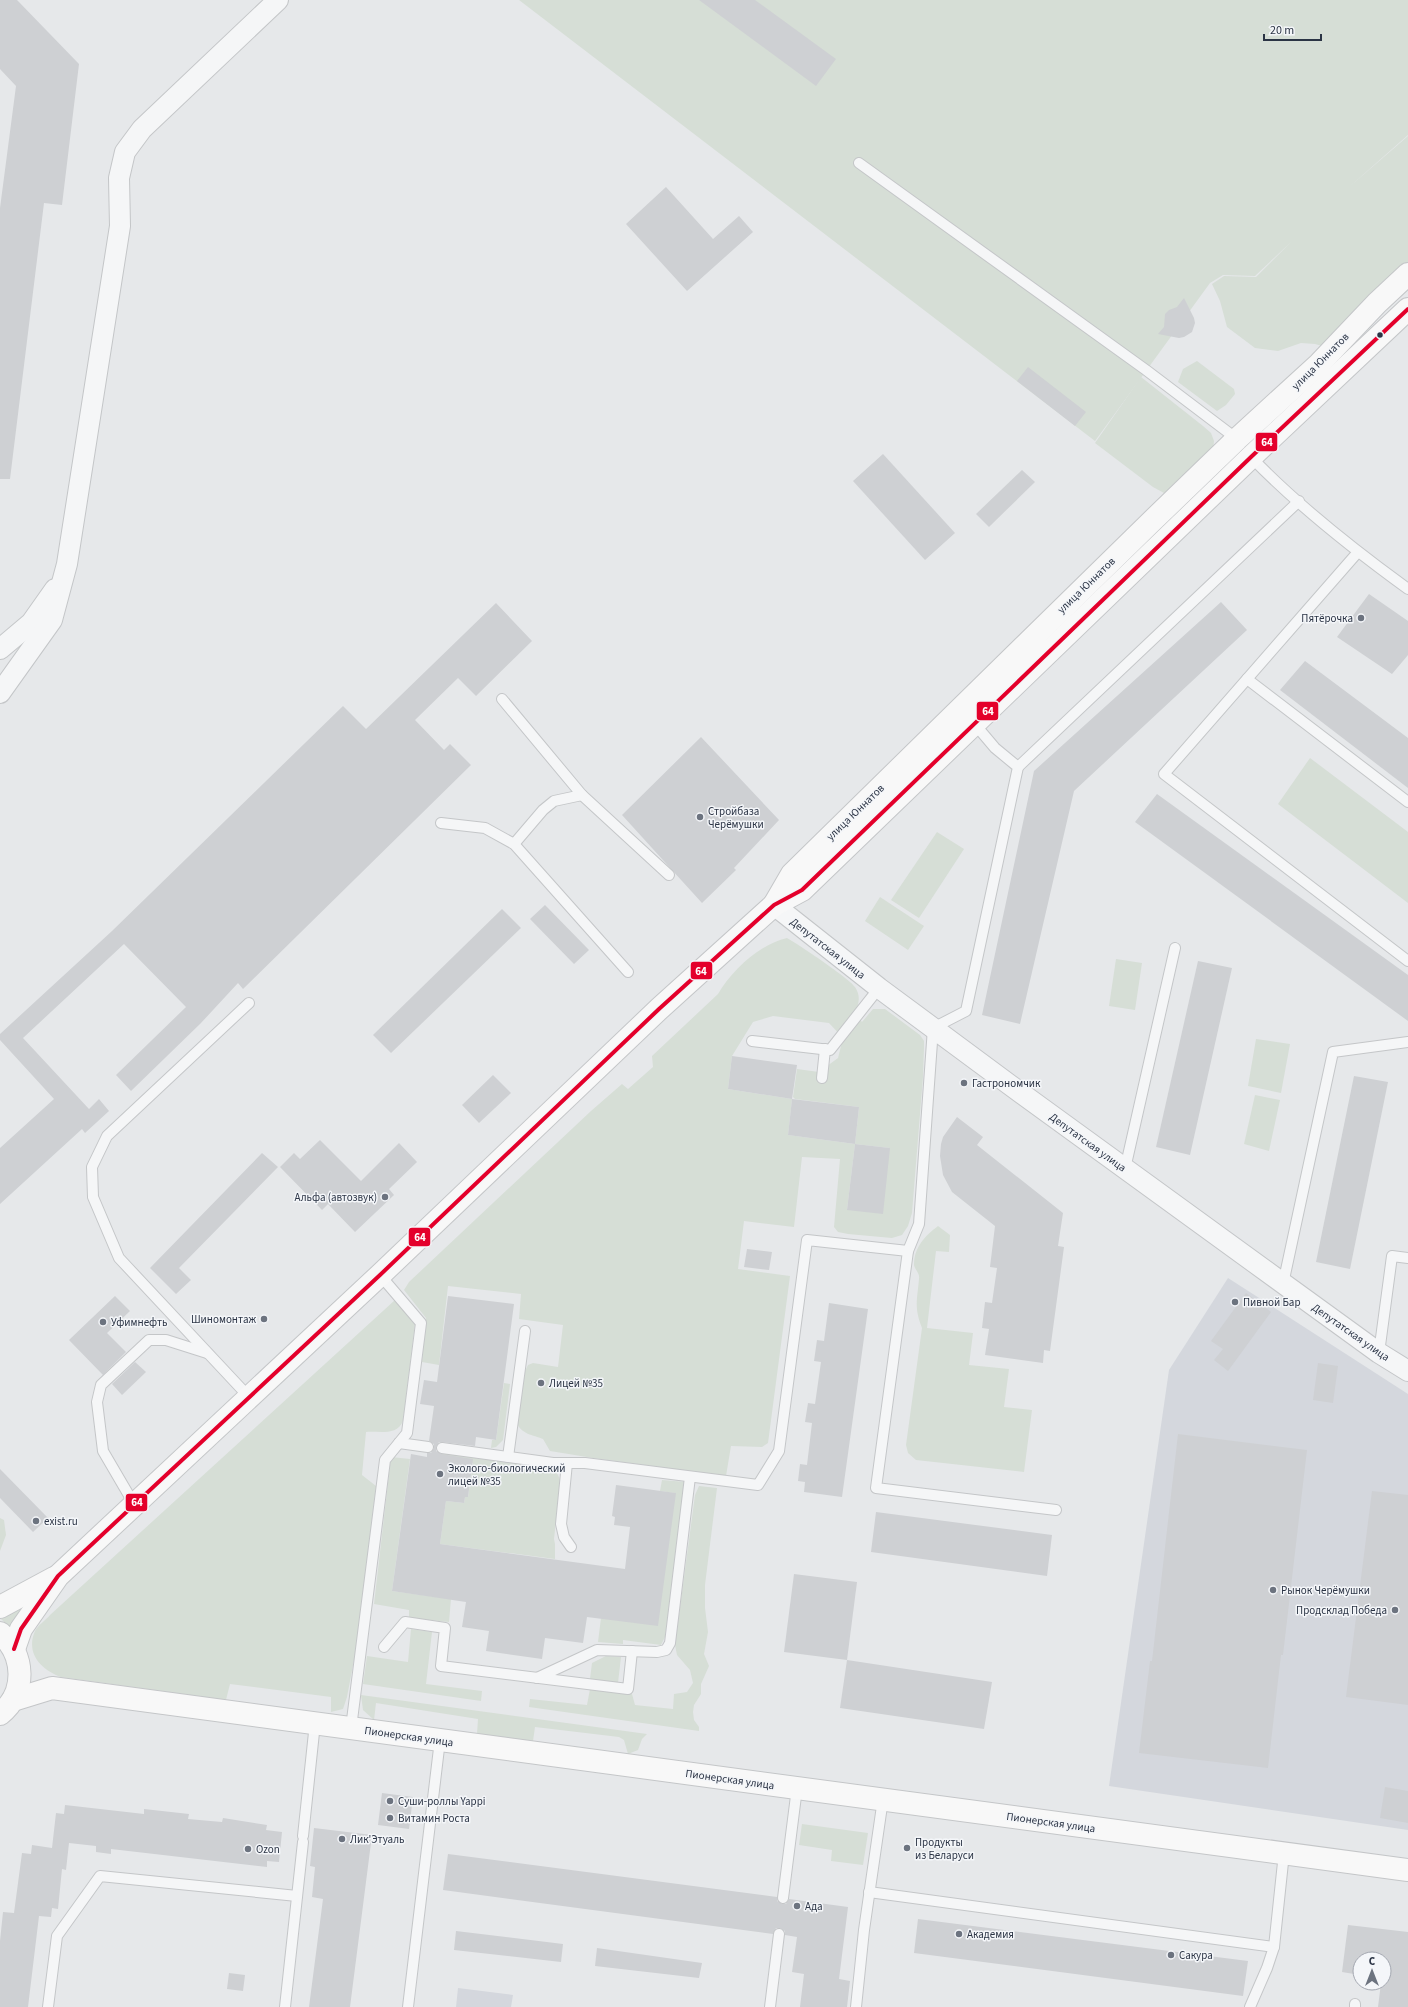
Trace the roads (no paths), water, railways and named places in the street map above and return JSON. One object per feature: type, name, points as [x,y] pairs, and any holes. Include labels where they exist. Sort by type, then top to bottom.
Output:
[{"type":"main road","name":"улица Юннатов","points":[[11,1648],[21,1629],[58,1576],[380,1275],[659,1009],[774,905],[802,890],[967,716],[1237,439],[1319,364],[1377,303],[1408,274]]},
{"type":"main road","name":"улица Юннатов","points":[[967,716],[1251,457],[1408,309]]},
{"type":"main road","name":"улица Юннатов","points":[[0,1608],[58,1576]]},
{"type":"main road","points":[[11,1648],[52,1688]]},
{"type":"main road","points":[[6,1707],[16,1695],[20,1679],[11,1648]]},
{"type":"main road","name":"Пионерская улица","points":[[6,1707],[52,1688],[1408,1870]]},
{"type":"street","points":[[0,693],[52,620],[68,561],[120,226],[119,178],[126,152],[142,129],[278,0]]},
{"type":"street","points":[[0,649],[31,623],[52,595],[68,561]]},
{"type":"street","name":"Депутатская улица","points":[[774,905],[879,988],[933,1028],[1283,1284],[1408,1371]]},
{"type":"lane","points":[[859,163],[1146,370],[1237,439]]},
{"type":"lane","points":[[1251,457],[1269,476],[1358,552],[1408,589]]},
{"type":"lane","points":[[1056,1510],[876,1488],[908,1251],[919,1224],[933,1028],[966,1011],[1018,767],[1299,501]]},
{"type":"lane","points":[[1358,552],[1164,774],[1408,961]]},
{"type":"lane","points":[[1247,679],[1408,802]]},
{"type":"lane","points":[[502,699],[582,795],[669,875]]},
{"type":"lane","points":[[967,716],[996,748],[1018,767]]},
{"type":"lane","points":[[514,844],[543,810],[554,801],[582,795]]},
{"type":"lane","points":[[441,823],[485,828],[514,844],[628,972]]},
{"type":"lane","points":[[1125,1169],[1175,948]]},
{"type":"lane","points":[[752,1042],[830,1050],[879,988]]},
{"type":"lane","points":[[249,1003],[108,1136],[92,1167],[93,1197],[119,1258],[249,1397]]},
{"type":"lane","points":[[1283,1284],[1333,1052],[1408,1042]]},
{"type":"lane","points":[[822,1078],[825,1049]]},
{"type":"lane","points":[[442,1448],[567,1464],[585,1464],[758,1485],[779,1451],[807,1240],[908,1251]]},
{"type":"lane","points":[[1379,1352],[1392,1256],[1408,1258]]},
{"type":"lane","points":[[351,1728],[385,1460],[407,1433],[421,1323],[380,1275]]},
{"type":"lane","points":[[508,1457],[525,1331]]},
{"type":"lane","points":[[134,1504],[103,1451],[97,1402],[101,1385],[149,1340],[166,1340],[207,1353]]},
{"type":"lane","points":[[398,1443],[428,1447]]},
{"type":"lane","points":[[567,1464],[561,1524],[564,1537],[571,1547]]},
{"type":"lane","points":[[537,1678],[597,1650],[657,1652],[666,1650],[670,1643],[690,1477]]},
{"type":"lane","points":[[384,1647],[405,1622],[445,1628],[441,1666],[628,1689],[632,1651]]},
{"type":"lane","points":[[285,2007],[315,1723]]},
{"type":"lane","points":[[408,2007],[440,1740]]},
{"type":"lane","points":[[783,1898],[797,1788]]},
{"type":"lane","points":[[856,2007],[869,1892],[883,1799]]},
{"type":"lane","points":[[1250,2007],[1267,1968],[1274,1947],[1284,1853]]},
{"type":"lane","points":[[48,2007],[57,1936],[100,1876],[297,1896]]},
{"type":"lane","points":[[869,1892],[1274,1947]]},
{"type":"lane","points":[[770,2007],[779,1934]]},
{"type":"place","name":"Пятёрочка","points":[[1361,618]]},
{"type":"place","name":"Стройбаза Черёмушки","points":[[700,817]]},
{"type":"place","name":"Гастрономчик","points":[[964,1083]]},
{"type":"place","name":"Альфа (автозвук)","points":[[385,1197]]},
{"type":"place","name":"Пивной Бар","points":[[1235,1302]]},
{"type":"place","name":"Шиномонтаж","points":[[264,1319]]},
{"type":"place","name":"Уфимнефть","points":[[103,1322]]},
{"type":"place","name":"Лицей №35","points":[[541,1383]]},
{"type":"place","name":"Эколого-биологический лицей №35","points":[[440,1474]]},
{"type":"place","name":"exist.ru","points":[[36,1521]]},
{"type":"place","name":"Рынок Черёмушки","points":[[1273,1590]]},
{"type":"place","name":"Продсклад Победа","points":[[1395,1610]]},
{"type":"place","name":"Суши-роллы Yappi","points":[[390,1801]]},
{"type":"place","name":"Витамин Роста","points":[[390,1818]]},
{"type":"place","name":"Лик'Этуаль","points":[[342,1839]]},
{"type":"place","name":"Продукты из Беларуси","points":[[907,1848]]},
{"type":"place","name":"Ozon","points":[[248,1849]]},
{"type":"place","name":"Ада","points":[[797,1906]]},
{"type":"place","name":"Академия","points":[[959,1934]]},
{"type":"place","name":"Сакура","points":[[1171,1955]]}]
